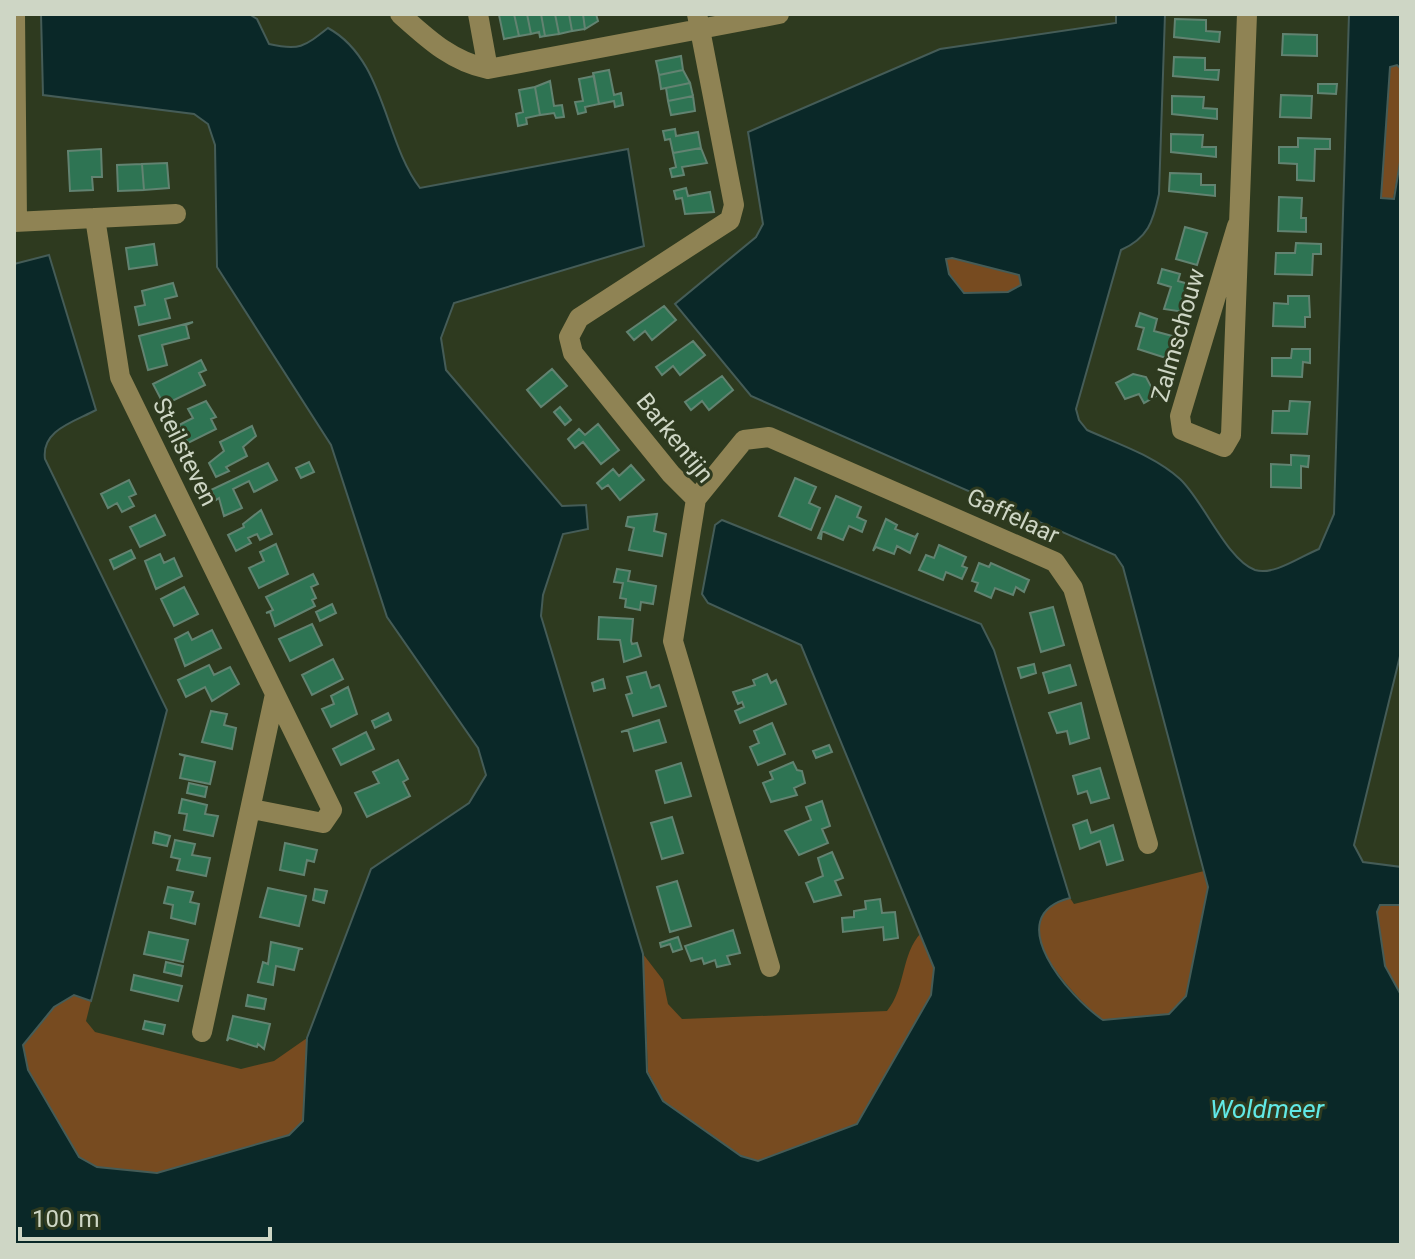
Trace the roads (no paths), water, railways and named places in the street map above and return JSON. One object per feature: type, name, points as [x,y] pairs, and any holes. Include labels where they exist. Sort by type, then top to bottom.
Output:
[{"type":"street","points":[[15,14],[15,221],[176,214]]},
{"type":"street","points":[[400,14],[442,51],[465,64],[488,69],[699,21],[779,14]]},
{"type":"street","points":[[478,14],[488,69]]},
{"type":"street","name":"Zalmschouw","points":[[1237,226],[1180,416],[1182,430],[1224,447],[1231,435],[1247,14]]},
{"type":"street","name":"Barkentijn","points":[[699,21],[734,205],[730,220],[579,318],[569,337],[573,353],[671,474],[696,499],[673,641],[770,967]]},
{"type":"street","name":"Steilsteven","points":[[95,218],[120,377],[332,810],[323,823],[252,809]]},
{"type":"street","name":"Gaffelaar","points":[[696,499],[744,440],[769,437],[1055,562],[1073,588],[1148,844]]},
{"type":"street","points":[[202,1032],[275,694]]},
{"type":"water","name":"Woldmeer","points":[[41,14],[249,14],[257,19],[269,44],[301,46],[328,28],[347,42],[373,80],[398,148],[420,188],[628,149],[644,246],[454,303],[441,338],[446,370],[562,506],[586,505],[588,529],[563,534],[543,595],[541,616],[643,954],[647,1072],[663,1101],[741,1156],[758,1161],[857,1124],[931,995],[934,968],[801,645],[708,603],[702,594],[715,525],[722,520],[981,624],[994,650],[1070,898],[1049,908],[1040,922],[1040,939],[1047,958],[1059,976],[1103,1020],[1169,1014],[1186,996],[1208,887],[1123,567],[1115,555],[751,396],[675,304],[756,237],[763,224],[748,132],[940,49],[1116,23],[1116,14],[1165,14],[1159,194],[1148,228],[1121,250],[1076,409],[1079,420],[1087,430],[1148,457],[1180,479],[1235,555],[1255,570],[1270,570],[1319,549],[1334,514],[1349,14],[1401,14],[1401,69],[1397,65],[1390,67],[1381,198],[1394,199],[1401,156],[1401,652],[1354,845],[1363,862],[1401,867],[1401,905],[1380,905],[1377,912],[1385,966],[1401,995],[1401,1245],[14,1245],[14,264],[49,255],[96,410],[54,434],[45,449],[45,459],[167,710],[91,1001],[74,995],[54,1007],[23,1045],[28,1070],[79,1157],[97,1167],[157,1173],[289,1135],[303,1121],[307,1038],[371,869],[469,803],[486,775],[478,748],[387,617],[331,445],[217,267],[215,145],[208,124],[194,114],[43,95]],"holes":[[[946,259],[1019,275],[1021,285],[1008,292],[964,293],[949,274]]]}]
